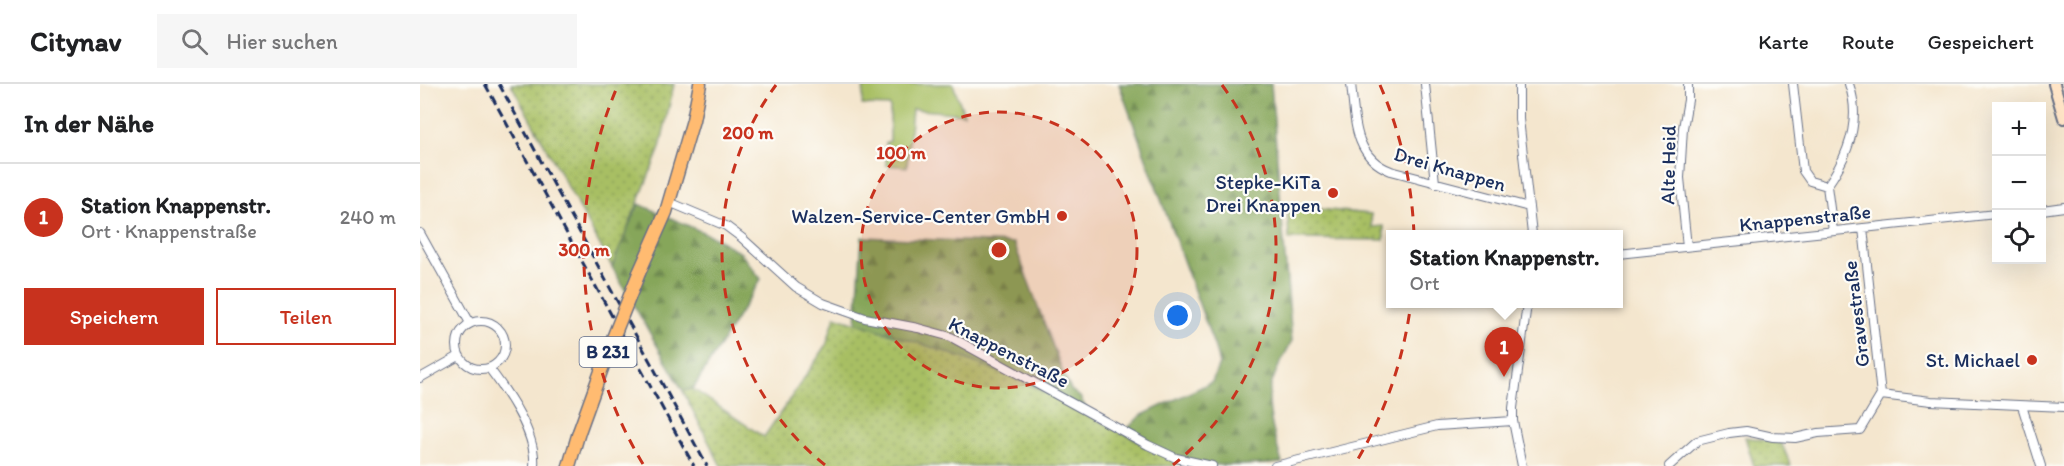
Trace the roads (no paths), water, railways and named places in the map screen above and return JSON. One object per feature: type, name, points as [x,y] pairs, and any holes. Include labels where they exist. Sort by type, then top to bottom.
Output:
[{"type":"main road","name":"B 231","points":[[569,466],[609,348],[669,202],[693,120],[700,84]]},
{"type":"street","name":"Drei Knappen","points":[[1352,84],[1357,135],[1369,158],[1385,169],[1529,207]]},
{"type":"street","points":[[1425,84],[1435,183]]},
{"type":"street","points":[[1519,84],[1519,119],[1532,230]]},
{"type":"street","name":"Alte Heid","points":[[1687,247],[1680,178],[1688,84]]},
{"type":"street","points":[[1793,84],[1803,171],[1810,181],[1827,186]]},
{"type":"street","points":[[1833,231],[1827,186],[1842,161],[1852,136],[1854,100],[1850,84]]},
{"type":"street","points":[[2054,84],[2064,118]]},
{"type":"street","name":"Knappenstraße","points":[[669,202],[726,226],[780,274],[809,296],[848,314],[938,332],[951,337],[1176,462],[1212,466]]},
{"type":"street","points":[[2046,209],[2064,207]]},
{"type":"street","name":"Knappenstraße","points":[[1623,253],[1992,214]]},
{"type":"street","name":"Gravestraße","points":[[1863,228],[1881,395]]},
{"type":"street","points":[[420,233],[470,323]]},
{"type":"street","points":[[1522,466],[1513,421],[1526,308]]},
{"type":"street","points":[[476,321],[491,324],[503,337],[503,354],[498,362],[489,368],[474,368],[466,364],[459,356],[457,345],[459,336],[462,329],[470,323],[476,321]]},
{"type":"street","points":[[420,378],[459,356]]},
{"type":"street","points":[[489,368],[503,386],[530,437],[534,466]]},
{"type":"street","points":[[1669,466],[1696,441],[1729,433],[1746,431],[1773,437],[1795,438],[1818,433],[1860,430],[1881,395],[1931,401],[2064,407]]},
{"type":"street","points":[[2022,406],[2041,466]]},
{"type":"street","points":[[1278,466],[1437,426],[1513,421]]},
{"type":"railway","points":[[485,84],[694,466]]},
{"type":"railway","points":[[499,84],[707,466]]},
{"type":"place","name":"Stepke-KiTa Drei Knappen","points":[[1333,193]]},
{"type":"place","name":"Walzen-Service-Center GmbH","points":[[1062,216]]},
{"type":"place","name":"St. Michael","points":[[2032,360]]},
{"type":"place","name":"Station Knappenstr.","points":[[1504,377]]}]
